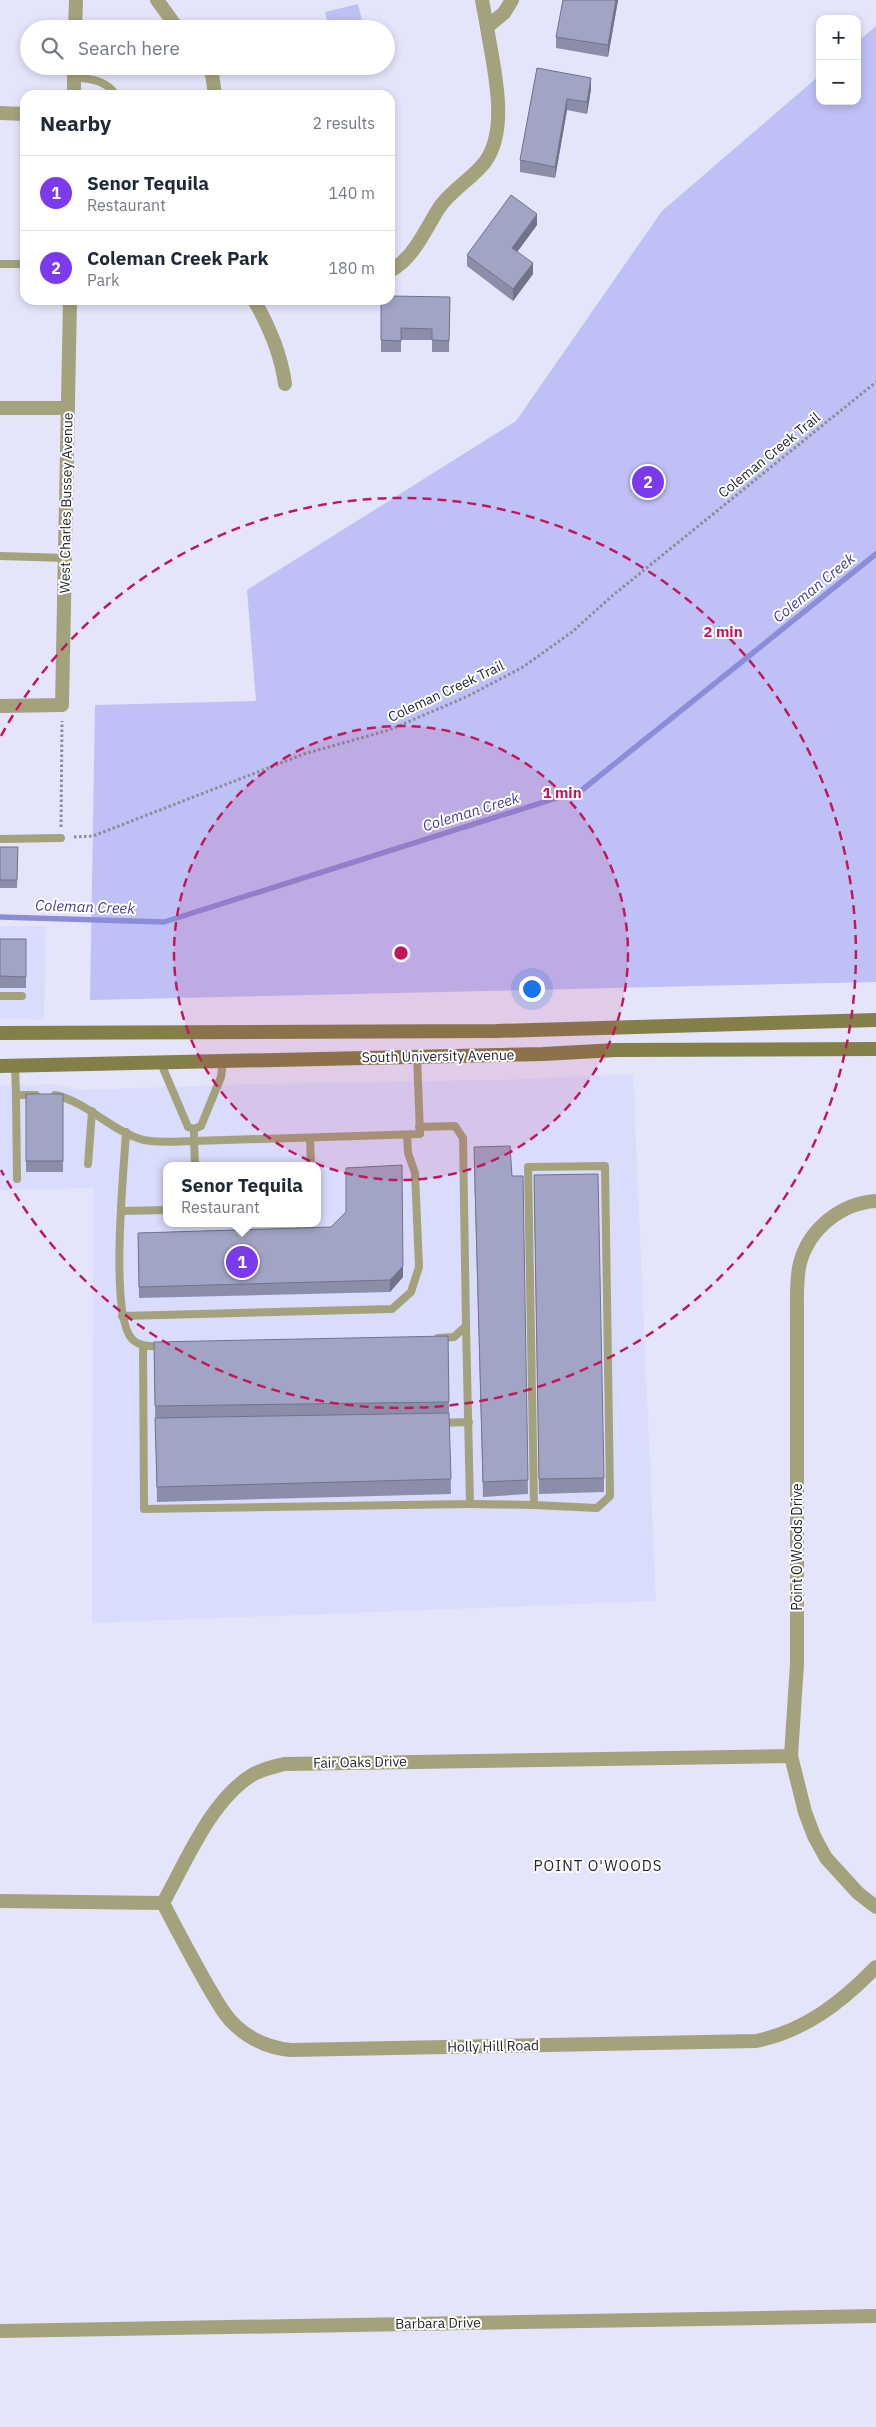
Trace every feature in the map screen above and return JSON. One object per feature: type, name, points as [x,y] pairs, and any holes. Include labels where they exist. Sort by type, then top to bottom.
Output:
[{"type":"main road","name":"South University Avenue","points":[[0,1033],[496,1030],[876,1020]]},
{"type":"main road","name":"South University Avenue","points":[[0,1066],[543,1054],[616,1050],[876,1049]]},
{"type":"street","points":[[75,20],[76,0]]},
{"type":"street","points":[[157,0],[171,20]]},
{"type":"street","points":[[395,268],[403,262],[414,248],[441,206],[484,163],[492,151],[496,138],[498,119],[482,0]]},
{"type":"street","points":[[487,28],[504,13],[512,0]]},
{"type":"street","points":[[74,75],[74,90]]},
{"type":"street","points":[[212,75],[214,90]]},
{"type":"street","points":[[0,113],[20,114]]},
{"type":"street","name":"West Charles Bussey Avenue","points":[[62,705],[70,305]]},
{"type":"street","points":[[257,305],[271,333],[282,363],[285,384]]},
{"type":"street","points":[[0,408],[68,408]]},
{"type":"street","points":[[0,706],[62,705]]},
{"type":"street","name":"Point O Woods Drive","points":[[876,1201],[845,1208],[829,1219],[816,1232],[800,1264],[797,1314],[796,1664],[791,1756],[805,1812],[826,1858],[858,1893],[876,1907]]},
{"type":"street","name":"Fair Oaks Drive","points":[[163,1903],[201,1835],[226,1796],[252,1775],[284,1764],[791,1756]]},
{"type":"street","points":[[0,1901],[163,1903]]},
{"type":"street","name":"Holly Hill Road","points":[[163,1903],[194,1963],[234,2025],[261,2042],[276,2048],[291,2050],[756,2041],[775,2037],[813,2020],[827,2011],[876,1967]]},
{"type":"street","name":"Barbara Drive","points":[[0,2331],[876,2316]]},
{"type":"lane","points":[[82,75],[107,84],[112,90]]},
{"type":"lane","points":[[0,264],[20,264]]},
{"type":"lane","points":[[0,556],[65,558]]},
{"type":"lane","points":[[0,838],[61,838]]},
{"type":"lane","points":[[0,996],[22,996]]},
{"type":"lane","points":[[16,1096],[56,1095],[72,1099],[141,1140],[194,1141],[420,1134],[417,1056]]},
{"type":"lane","points":[[160,1061],[188,1127],[194,1129],[201,1126],[221,1077],[223,1060]]},
{"type":"lane","points":[[15,1065],[17,1179]]},
{"type":"lane","points":[[88,1164],[92,1111]]},
{"type":"lane","points":[[419,1127],[455,1126],[463,1138],[470,1504]]},
{"type":"lane","points":[[194,1129],[195,1162]]},
{"type":"lane","points":[[126,1132],[122,1210],[122,1316],[131,1338],[142,1346],[172,1345]]},
{"type":"lane","points":[[122,1316],[392,1309],[411,1292],[419,1267],[415,1173],[408,1153],[407,1135]]},
{"type":"lane","points":[[310,1138],[310,1162]]},
{"type":"lane","points":[[142,1346],[144,1509],[470,1504],[597,1508],[610,1496],[605,1166],[528,1167],[534,1505]]},
{"type":"lane","points":[[122,1210],[163,1210]]},
{"type":"lane","points":[[424,1338],[454,1337],[466,1326]]},
{"type":"lane","points":[[429,1423],[468,1422]]},
{"type":"lane","points":[[144,1427],[154,1426]]},
{"type":"path","name":"Coleman Creek Trail","points":[[61,838],[92,836],[304,754],[389,730],[468,696],[523,667],[572,632],[612,596],[876,382]]},
{"type":"path","points":[[61,838],[62,705]]},
{"type":"shaded area","points":[[358,4],[362,20],[327,20],[325,12]]},
{"type":"shaded area","points":[[876,26],[876,982],[90,1000],[95,705],[256,701],[247,590],[516,421],[662,211],[816,78],[816,105],[861,105],[861,39]]},
{"type":"shaded area","points":[[0,926],[46,926],[44,1020],[0,1018]]},
{"type":"shaded area","points":[[633,1074],[656,1601],[92,1623],[93,1188],[0,1190],[0,1086],[56,1084],[80,1090],[253,1084],[502,1080]]},
{"type":"building","points":[[563,0],[616,0],[608,45],[556,37]]},
{"type":"building","points":[[537,68],[591,78],[587,102],[567,99],[555,167],[520,160]]},
{"type":"building","points":[[511,195],[537,214],[512,248],[533,263],[513,289],[467,255]]},
{"type":"building","points":[[395,296],[450,297],[449,341],[432,340],[432,329],[401,328],[401,341],[381,340],[381,305],[395,305]]},
{"type":"building","points":[[0,847],[18,847],[17,880],[0,880]]},
{"type":"building","points":[[0,939],[26,939],[26,977],[0,976]]},
{"type":"building","points":[[26,1094],[63,1094],[63,1161],[26,1161]]},
{"type":"building","points":[[510,1146],[512,1176],[523,1176],[528,1480],[483,1482],[474,1147]]},
{"type":"building","points":[[402,1165],[403,1266],[390,1280],[139,1287],[138,1233],[331,1227],[346,1212],[346,1168]]},
{"type":"building","points":[[598,1174],[604,1478],[539,1479],[534,1175]]},
{"type":"building","points":[[448,1336],[449,1402],[155,1406],[154,1342]]},
{"type":"building","points":[[449,1413],[451,1479],[157,1487],[155,1418]]},
{"type":"waterway","name":"Coleman Creek","points":[[0,917],[164,922],[582,790],[876,554]]},
{"type":"place","name":"Coleman Creek Park","points":[[648,482]]},
{"type":"place","name":"Senor Tequila","points":[[242,1262]]},
{"type":"district","name":"POINT O'WOODS","points":[[598,1866]]}]
